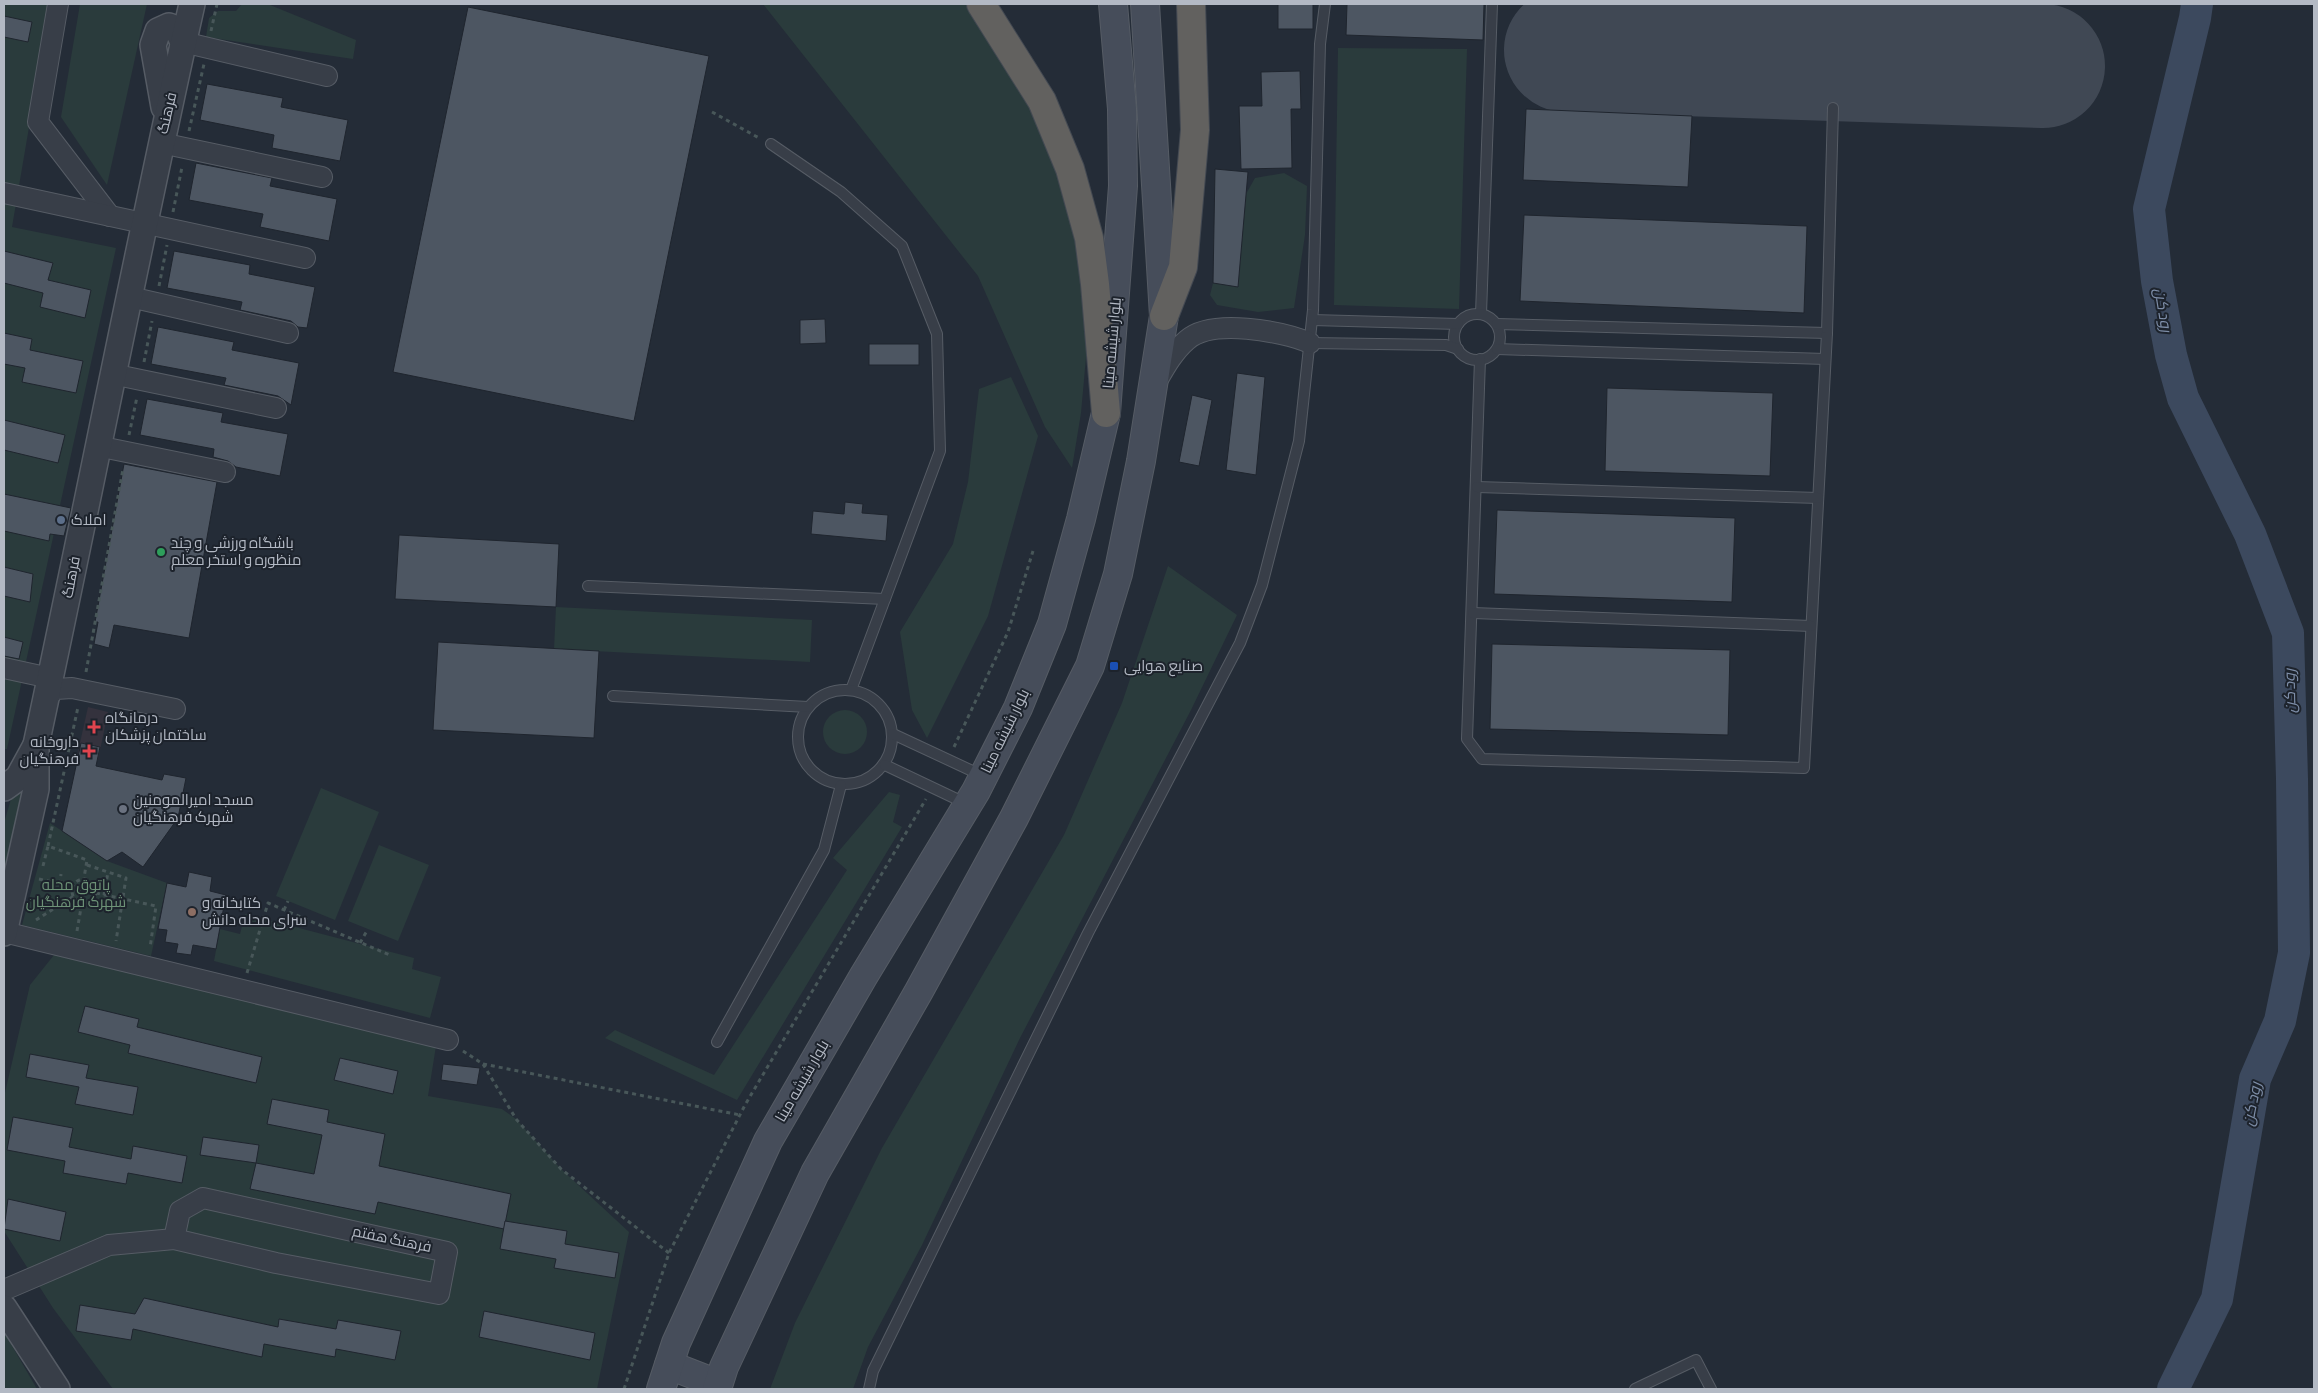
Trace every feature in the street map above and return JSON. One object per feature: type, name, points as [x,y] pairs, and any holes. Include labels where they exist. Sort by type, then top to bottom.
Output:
[{"type":"highway","points":[[981,4],[1042,101],[1070,170],[1090,247],[1106,413]]},
{"type":"highway","points":[[1164,316],[1183,267],[1195,130],[1191,4]]},
{"type":"main road","name":"بلوار شیشه مینا","points":[[665,1377],[676,1343],[768,1141],[862,977],[968,804],[1018,708],[1052,624],[1081,518],[1106,413],[1123,186],[1122,109],[1113,4]]},
{"type":"main road","points":[[665,1377],[718,1386],[724,1367],[815,1174],[920,991],[1014,818],[1090,666],[1118,574],[1141,461],[1164,316],[1145,4]]},
{"type":"street","points":[[58,4],[38,122],[110,216]]},
{"type":"street","points":[[183,42],[192,4]]},
{"type":"street","points":[[183,42],[177,29],[169,26],[158,31],[153,45],[163,131],[186,148],[322,178]]},
{"type":"street","points":[[183,42],[327,76]]},
{"type":"street","name":"فرهنگ","points":[[4,932],[36,789],[36,745],[112,374],[146,222],[163,131]]},
{"type":"street","points":[[4,193],[146,222],[305,258]]},
{"type":"street","points":[[130,298],[288,333]]},
{"type":"street","points":[[1152,389],[1168,362],[1187,339],[1219,328],[1291,335],[1310,343]]},
{"type":"street","points":[[112,374],[276,408]]},
{"type":"street","points":[[97,446],[225,472]]},
{"type":"street","points":[[4,668],[56,689],[82,689],[175,709]]},
{"type":"street","points":[[4,788],[18,778],[36,745]]},
{"type":"street","points":[[4,932],[448,1040]]},
{"type":"street","name":"فرهنگ هفتم","points":[[4,1290],[109,1245],[174,1239],[276,1263],[438,1294],[447,1252],[203,1198],[180,1211],[174,1239]]},
{"type":"street","points":[[4,1308],[57,1389]]},
{"type":"lane","points":[[869,1389],[872,1371],[1088,933],[1240,642],[1262,585],[1299,441],[1310,343],[1320,44],[1325,4]]},
{"type":"lane","points":[[1481,314],[1492,4]]},
{"type":"lane","points":[[1480,359],[1473,612],[1467,739],[1482,759],[1804,768],[1826,359],[1833,108]]},
{"type":"lane","points":[[771,144],[841,192],[902,246],[937,334],[940,452],[851,690]]},
{"type":"lane","points":[[1310,343],[1446,345],[1458,349],[1467,358],[1480,359],[1492,354],[1497,349],[1500,337],[1497,324],[1492,319],[1481,314],[1468,316],[1458,324],[1454,336],[1458,349]]},
{"type":"lane","points":[[1312,320],[1458,324]]},
{"type":"lane","points":[[1497,324],[1827,333]]},
{"type":"lane","points":[[1497,349],[1826,359]]},
{"type":"lane","points":[[1477,487],[1818,498]]},
{"type":"lane","points":[[588,586],[884,599]]},
{"type":"lane","points":[[1473,612],[1811,626]]},
{"type":"lane","points":[[851,690],[866,695],[880,704],[889,718],[893,734],[892,750],[884,765],[873,776],[858,783],[841,785],[825,780],[813,772],[804,761],[799,748],[798,734],[801,720],[808,707],[819,698],[834,691],[851,690]]},
{"type":"lane","points":[[613,696],[808,707]]},
{"type":"lane","points":[[893,734],[983,776]]},
{"type":"lane","points":[[884,765],[968,804]]},
{"type":"lane","points":[[718,1042],[824,850],[841,785]]},
{"type":"lane","points":[[1635,1389],[1696,1360],[1711,1389]]},
{"type":"path","points":[[37,887],[48,846],[82,689],[155,303],[216,4]]},
{"type":"path","points":[[712,112],[771,144]]},
{"type":"path","points":[[948,760],[1008,632],[1033,551]]},
{"type":"path","points":[[624,1389],[669,1253],[740,1115],[932,787]]},
{"type":"path","points":[[48,846],[88,860],[84,878]]},
{"type":"path","points":[[87,864],[126,878],[116,944],[108,942]]},
{"type":"path","points":[[104,894],[108,872]]},
{"type":"path","points":[[60,884],[62,874]]},
{"type":"path","points":[[84,878],[93,882],[96,893],[93,899],[82,902],[74,896],[73,887],[78,880],[84,878]]},
{"type":"path","points":[[39,879],[73,887]]},
{"type":"path","points":[[96,893],[156,906],[149,952]]},
{"type":"path","points":[[35,920],[74,896]]},
{"type":"path","points":[[284,910],[288,901]]},
{"type":"path","points":[[77,934],[82,902]]},
{"type":"path","points":[[246,976],[268,903],[392,956]]},
{"type":"path","points":[[30,912],[38,926]]},
{"type":"path","points":[[360,943],[368,929]]},
{"type":"path","points":[[448,1040],[483,1064],[740,1115]]},
{"type":"path","points":[[483,1064],[516,1119],[561,1169],[669,1253]]},
{"type":"shaded area","name":"درمانگاه ساختمان پزشکان","points":[[88,707],[108,712],[98,760],[77,756]]},
{"type":"green space","points":[[4,4],[50,4],[12,227],[116,248],[7,749],[4,749]]},
{"type":"green space","points":[[80,4],[147,4],[107,185],[61,117]]},
{"type":"green space","points":[[242,4],[270,5],[356,40],[353,59],[206,37],[209,18],[218,11],[236,11]]},
{"type":"green space","points":[[763,4],[968,4],[1037,114],[1075,211],[1089,324],[1081,413],[1072,468],[1045,427],[978,276]]},
{"type":"green space","points":[[1338,48],[1467,49],[1459,309],[1334,305]]},
{"type":"green space","points":[[1284,173],[1307,186],[1305,235],[1294,308],[1258,312],[1217,305],[1210,295],[1213,283],[1238,287],[1246,194],[1255,178]]},
{"type":"green space","points":[[1011,377],[1038,436],[988,616],[927,738],[912,710],[900,632],[953,544],[968,482],[979,389]]},
{"type":"green space","points":[[1168,566],[1237,615],[1191,710],[1020,1038],[922,1245],[868,1347],[853,1389],[770,1389],[795,1323],[882,1148],[1064,835],[1122,703]]},
{"type":"green space","points":[[556,607],[812,620],[810,662],[554,649]]},
{"type":"green space","points":[[849,710],[861,716],[866,723],[866,741],[861,748],[854,753],[841,754],[833,751],[826,744],[823,728],[826,720],[833,713]]},
{"type":"green space","points":[[32,762],[4,886],[4,823],[13,792]]},
{"type":"green space","points":[[321,788],[379,812],[335,920],[276,896]]},
{"type":"green space","points":[[889,792],[900,795],[893,822],[902,827],[737,1100],[605,1038],[615,1030],[714,1075],[847,870],[833,858]]},
{"type":"green space","name":"پاتوق محله شهرک فرهنگیان","points":[[50,823],[107,861],[167,883],[151,956],[22,925]]},
{"type":"green space","points":[[379,845],[429,865],[398,941],[348,921]]},
{"type":"green space","points":[[245,914],[414,958],[412,969],[441,977],[430,1018],[214,961],[220,929],[240,934]]},
{"type":"green space","points":[[54,955],[436,1046],[428,1096],[502,1109],[516,1119],[561,1169],[629,1232],[597,1389],[113,1389],[53,1308],[4,1231],[4,1097],[30,985]]},
{"type":"green space","points":[[4,1332],[37,1389],[4,1389]]},
{"type":"building","points":[[1278,4],[1313,4],[1313,29],[1278,29]]},
{"type":"building","points":[[1347,4],[1484,4],[1483,40],[1346,35]]},
{"type":"building","points":[[468,7],[709,56],[634,421],[393,372]]},
{"type":"building","points":[[4,16],[32,22],[28,42],[4,37]]},
{"type":"building","points":[[1300,71],[1301,109],[1291,109],[1292,168],[1241,169],[1239,106],[1262,106],[1261,72]]},
{"type":"building","points":[[207,84],[283,98],[281,107],[348,120],[340,161],[272,148],[274,135],[200,120]]},
{"type":"building","points":[[1526,109],[1692,116],[1688,187],[1523,180]]},
{"type":"building","points":[[196,163],[272,178],[270,186],[337,199],[329,241],[260,227],[263,214],[189,200]]},
{"type":"building","points":[[1215,169],[1248,172],[1238,287],[1213,283]]},
{"type":"building","points":[[1524,215],[1807,226],[1804,313],[1520,301]]},
{"type":"building","points":[[4,251],[53,263],[48,280],[91,290],[85,318],[40,307],[43,293],[4,283]]},
{"type":"building","points":[[174,251],[250,265],[249,274],[315,287],[307,328],[298,327],[291,321],[240,310],[242,302],[167,288]]},
{"type":"building","points":[[825,319],[826,343],[800,344],[800,320]]},
{"type":"building","points":[[158,327],[234,342],[232,350],[299,363],[291,405],[278,396],[224,385],[226,378],[151,364]]},
{"type":"building","points":[[4,333],[32,339],[30,350],[83,361],[76,393],[22,382],[25,368],[4,364]]},
{"type":"building","points":[[869,344],[919,344],[919,365],[869,365]]},
{"type":"building","points":[[1237,373],[1265,377],[1256,475],[1226,470]]},
{"type":"building","points":[[1607,388],[1773,393],[1770,476],[1605,471]]},
{"type":"building","points":[[1192,395],[1212,400],[1199,466],[1179,462]]},
{"type":"building","points":[[147,399],[223,413],[221,422],[288,434],[280,476],[236,467],[228,461],[213,457],[214,449],[140,435]]},
{"type":"building","points":[[4,420],[65,435],[58,463],[4,450]]},
{"type":"building","name":"باشگاه ورزشی و چند منظوره و استخر معلم","points":[[124,464],[217,482],[189,638],[114,625],[109,648],[94,644],[98,622],[95,622]]},
{"type":"building","points":[[4,494],[71,508],[64,536],[50,534],[49,541],[4,531]]},
{"type":"building","points":[[845,502],[863,504],[862,513],[888,515],[886,541],[811,534],[813,511],[844,514]]},
{"type":"building","points":[[1497,510],[1735,518],[1732,602],[1494,594]]},
{"type":"building","points":[[399,535],[559,544],[556,607],[395,599]]},
{"type":"building","points":[[4,567],[33,574],[30,602],[4,596]]},
{"type":"building","points":[[4,637],[23,642],[19,659],[4,656]]},
{"type":"building","points":[[438,642],[599,651],[594,738],[433,730]]},
{"type":"building","points":[[1492,644],[1730,650],[1728,735],[1490,729]]},
{"type":"building","name":"مسجد امیرالمومنین شهرک فرهنگیان","points":[[81,743],[100,747],[96,766],[162,780],[164,774],[186,778],[178,818],[143,867],[122,852],[107,861],[62,831]]},
{"type":"building","name":"کتابخانه و سرای محله دانش","points":[[189,872],[212,877],[210,891],[226,895],[216,949],[193,945],[191,955],[176,953],[178,944],[165,942],[167,930],[158,929],[167,883],[186,887]]},
{"type":"building","points":[[85,1006],[139,1019],[137,1027],[262,1057],[256,1083],[128,1053],[130,1045],[78,1032]]},
{"type":"building","points":[[30,1054],[89,1065],[86,1078],[138,1087],[133,1115],[75,1104],[79,1087],[26,1077]]},
{"type":"building","points":[[340,1058],[398,1071],[393,1094],[334,1080]]},
{"type":"building","points":[[443,1064],[480,1068],[477,1085],[441,1080]]},
{"type":"building","points":[[272,1099],[329,1110],[327,1122],[385,1134],[379,1166],[511,1194],[504,1229],[378,1202],[375,1214],[250,1189],[256,1163],[314,1174],[322,1135],[267,1124]]},
{"type":"building","points":[[13,1117],[73,1128],[69,1147],[131,1159],[133,1146],[187,1156],[182,1183],[128,1173],[126,1184],[63,1173],[65,1161],[7,1150]]},
{"type":"building","points":[[203,1137],[259,1145],[256,1163],[200,1155]]},
{"type":"building","points":[[8,1199],[66,1212],[60,1241],[4,1229]]},
{"type":"building","points":[[505,1221],[567,1231],[565,1244],[619,1253],[615,1278],[554,1268],[556,1259],[500,1249]]},
{"type":"building","points":[[144,1298],[278,1327],[279,1319],[336,1329],[338,1320],[401,1331],[395,1360],[336,1349],[335,1357],[264,1344],[262,1357],[133,1329],[131,1340],[76,1331],[80,1305],[135,1314]]},
{"type":"building","points":[[484,1311],[595,1333],[590,1360],[479,1337]]},
{"type":"waterway","name":"رود کن","points":[[2173,1389],[2217,1299],[2255,1079],[2280,1021],[2294,953],[2288,633],[2250,534],[2183,398],[2171,355],[2157,281],[2149,209],[2197,4]]},
{"type":"taxiway","points":[[1789,58],[1819,45],[1824,40],[1831,27],[1838,4]]},
{"type":"runway","points":[[1566,50],[2043,66]]},
{"type":"place","name":"املاک","points":[[61,520]]},
{"type":"place","name":"باشگاه ورزشی و چند منظوره و استخر معلم","points":[[161,552]]},
{"type":"place","name":"صنایع هوایی","points":[[1114,666]]},
{"type":"place","name":"درمانگاه ساختمان پزشکان","points":[[94,727]]},
{"type":"place","name":"داروخانه فرهنگیان","points":[[89,751]]},
{"type":"place","name":"مسجد امیرالمومنین شهرک فرهنگیان","points":[[123,809]]},
{"type":"place","name":"کتابخانه و سرای محله دانش","points":[[192,912]]}]
